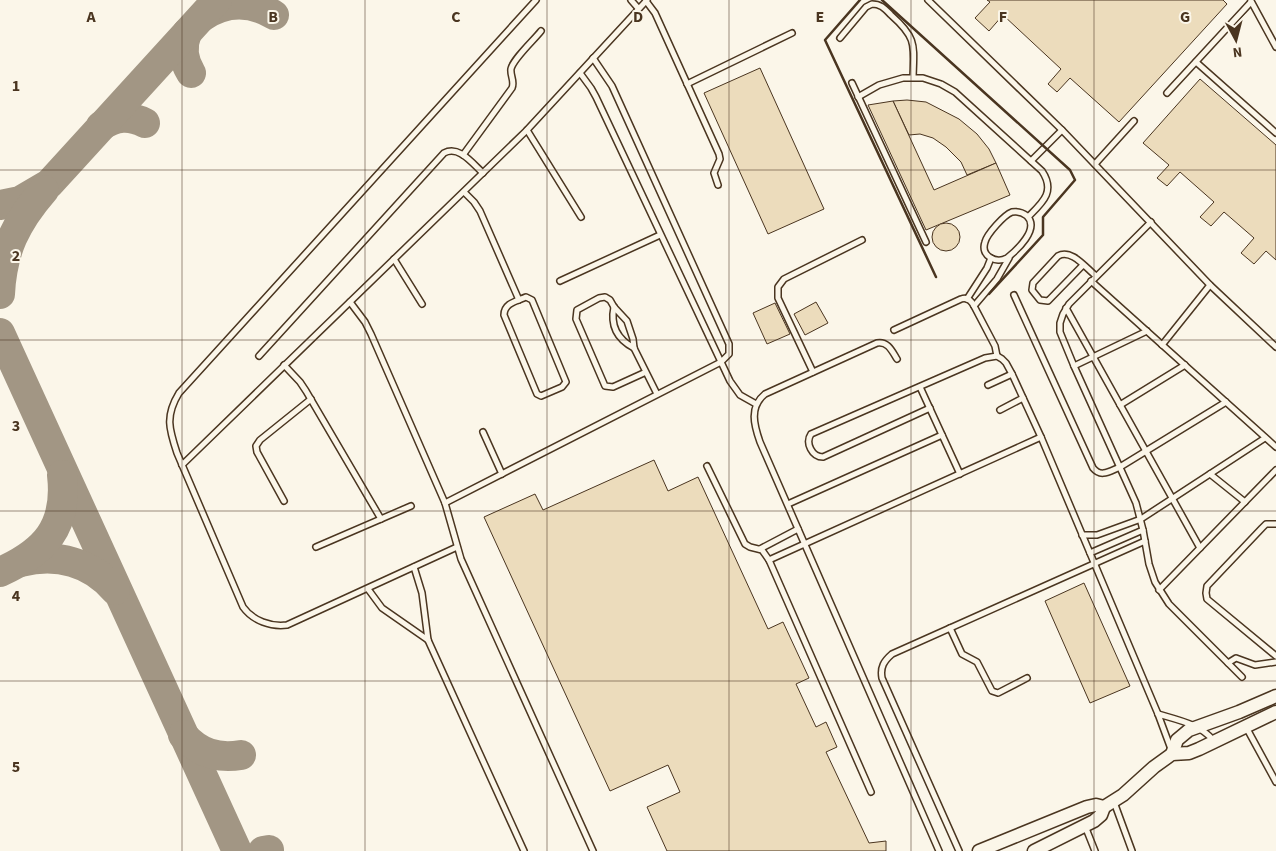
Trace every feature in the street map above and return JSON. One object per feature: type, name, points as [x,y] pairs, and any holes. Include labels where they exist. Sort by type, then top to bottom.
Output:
[{"type":"street","points":[[1172,754],[1177,740],[1182,735],[1197,727],[1246,710],[1276,696]]},
{"type":"street","points":[[1034,851],[1098,818],[1109,804],[1172,754],[1189,752],[1214,742],[1276,712]]},
{"type":"street","points":[[985,850],[1087,807],[1109,804]]},
{"type":"lane","points":[[457,547],[287,625],[272,625],[254,618],[243,607],[182,465],[170,431],[169,422],[173,402],[179,393],[536,0]]},
{"type":"lane","points":[[631,0],[638,8]]},
{"type":"lane","points":[[182,465],[527,130],[646,0],[655,13],[720,156],[714,173],[718,185]]},
{"type":"lane","points":[[928,0],[1062,130],[1210,285],[1276,347]]},
{"type":"lane","points":[[1167,93],[1251,1],[1276,47]]},
{"type":"lane","points":[[840,38],[866,7],[872,4],[881,6],[904,27],[912,39],[914,53],[913,77]]},
{"type":"lane","points":[[463,155],[512,88],[514,82],[511,71],[513,64],[541,31]]},
{"type":"lane","points":[[687,84],[792,33]]},
{"type":"lane","points":[[445,503],[721,362],[729,354],[729,344],[612,86],[593,58]]},
{"type":"lane","points":[[1196,62],[1276,133]]},
{"type":"lane","points":[[580,73],[596,97],[735,390],[744,398],[756,404]]},
{"type":"lane","points":[[858,97],[893,80],[913,77],[933,81],[948,87],[1042,171],[1048,181],[1048,187],[1043,202],[1028,217]]},
{"type":"lane","points":[[852,82],[926,242]]},
{"type":"lane","points":[[1094,164],[1134,121]]},
{"type":"lane","points":[[527,130],[581,217]]},
{"type":"lane","points":[[1031,161],[1062,130]]},
{"type":"lane","points":[[259,356],[441,156],[450,150],[458,152],[483,173]]},
{"type":"lane","points":[[464,192],[480,211],[519,300]]},
{"type":"lane","points":[[974,306],[998,278],[1011,256],[1030,232],[1031,224],[1028,217],[1016,211],[1005,216],[984,243],[985,252],[995,260],[1004,260],[1011,256]]},
{"type":"lane","points":[[1151,222],[1066,308],[1060,323],[1060,332],[1136,503],[1141,519],[1149,564],[1159,590],[1169,604],[1242,677]]},
{"type":"lane","points":[[560,281],[660,235]]},
{"type":"lane","points":[[813,372],[778,298],[778,287],[784,279],[862,240]]},
{"type":"lane","points":[[1084,265],[1048,302],[1040,300],[1032,290],[1033,283],[1060,254],[1070,254],[1084,265],[1096,276]]},
{"type":"lane","points":[[967,299],[987,268],[991,258]]},
{"type":"lane","points":[[394,259],[422,304]]},
{"type":"lane","points":[[1091,281],[1276,447]]},
{"type":"lane","points":[[1162,345],[1210,285]]},
{"type":"lane","points":[[1014,294],[1095,471],[1102,474],[1120,467],[1226,402]]},
{"type":"lane","points":[[526,297],[532,300],[566,380],[564,386],[541,396],[537,394],[504,315],[506,307],[519,300],[526,297]]},
{"type":"lane","points":[[646,372],[613,387],[607,387],[603,384],[576,319],[576,313],[579,308],[602,297],[610,300],[627,321],[634,339],[634,348],[646,372],[657,394]]},
{"type":"lane","points":[[894,330],[961,299],[972,301],[997,356],[1006,363],[1012,374],[1041,437],[1158,714],[1172,754]]},
{"type":"lane","points":[[350,302],[365,322],[371,334],[445,503],[457,547],[593,851]]},
{"type":"lane","points":[[614,307],[613,324],[616,332],[620,338],[634,348]]},
{"type":"lane","points":[[1066,308],[1200,548]]},
{"type":"lane","points":[[1074,366],[1147,331]]},
{"type":"lane","points":[[897,360],[887,344],[881,342],[765,394],[756,404],[754,418],[758,435],[798,529],[939,851]]},
{"type":"lane","points":[[930,408],[823,456],[816,456],[814,454],[808,440],[811,434],[985,358],[997,356]]},
{"type":"lane","points":[[284,365],[300,382],[311,399],[381,519]]},
{"type":"lane","points":[[1120,405],[1185,366]]},
{"type":"lane","points":[[988,385],[1012,374]]},
{"type":"lane","points":[[920,386],[960,474]]},
{"type":"lane","points":[[1000,410],[1023,398]]},
{"type":"lane","points":[[284,501],[257,452],[256,446],[260,440],[311,399]]},
{"type":"lane","points":[[483,432],[502,474]]},
{"type":"lane","points":[[788,504],[942,435]]},
{"type":"lane","points":[[769,560],[1041,437]]},
{"type":"lane","points":[[1082,535],[1097,535],[1141,519],[1265,438]]},
{"type":"lane","points":[[707,466],[745,544],[750,548],[760,549],[765,552],[871,792]]},
{"type":"lane","points":[[1159,590],[1276,470]]},
{"type":"lane","points":[[1210,474],[1245,502]]},
{"type":"lane","points":[[316,547],[411,506]]},
{"type":"lane","points":[[1276,524],[1266,524],[1207,586],[1206,593],[1208,599],[1276,656]]},
{"type":"lane","points":[[760,549],[798,529]]},
{"type":"lane","points":[[1090,553],[1143,530]]},
{"type":"lane","points":[[959,851],[881,673],[883,663],[892,654],[1145,541]]},
{"type":"lane","points":[[414,567],[422,593],[428,640],[524,851]]},
{"type":"lane","points":[[368,588],[382,608],[428,640]]},
{"type":"lane","points":[[950,628],[962,654],[977,662],[992,691],[998,692],[1027,678]]},
{"type":"lane","points":[[1228,663],[1236,658],[1255,665],[1276,662]]},
{"type":"lane","points":[[1158,714],[1197,727],[1208,733],[1214,742]]},
{"type":"lane","points":[[1246,727],[1276,782]]},
{"type":"lane","points":[[1109,804],[1132,851]]},
{"type":"lane","points":[[1085,826],[1095,851]]},
{"type":"building","points":[[987,0],[1223,0],[1227,4],[1119,122],[1070,78],[1057,92],[1048,84],[1061,69],[1003,15],[989,31],[975,18],[990,2]]},
{"type":"building","points":[[760,68],[824,209],[768,234],[704,93]]},
{"type":"building","points":[[1200,79],[1276,145],[1276,260],[1266,251],[1254,264],[1241,253],[1254,238],[1224,212],[1211,226],[1200,217],[1214,202],[1180,172],[1167,186],[1157,178],[1169,165],[1143,143]]},
{"type":"building","points":[[893,101],[926,102],[959,119],[977,134],[989,149],[996,163],[967,175],[961,162],[946,147],[933,138],[920,134],[909,135]]},
{"type":"building","points":[[893,101],[934,190],[996,163],[1010,195],[926,230],[868,105]]},
{"type":"building","points":[[946,223],[956,227],[960,237],[956,247],[946,251],[936,247],[932,237],[936,227]]},
{"type":"building","points":[[816,302],[828,323],[805,335],[794,314]]},
{"type":"building","points":[[775,303],[790,334],[767,344],[753,313]]},
{"type":"building","points":[[654,460],[668,491],[698,477],[768,629],[783,622],[809,678],[796,684],[816,727],[826,722],[837,747],[826,752],[869,843],[886,841],[886,851],[667,851],[647,807],[680,792],[668,765],[610,791],[484,517],[535,494],[543,510]]},
{"type":"building","points":[[1084,583],[1130,686],[1090,703],[1045,601]]},
{"type":"taxiway","points":[[0,205],[20,201],[49,184],[217,0]]},
{"type":"taxiway","points":[[202,17],[219,8],[237,4],[255,7],[274,15]]},
{"type":"taxiway","points":[[187,33],[184,53],[191,73]]},
{"type":"taxiway","points":[[101,126],[112,120],[123,118],[145,123]]},
{"type":"taxiway","points":[[0,294],[1,278],[12,238],[18,226],[44,190]]},
{"type":"taxiway","points":[[0,333],[237,851]]},
{"type":"taxiway","points":[[0,572],[30,556],[50,536],[57,523],[61,509],[63,493],[62,475]]},
{"type":"taxiway","points":[[21,562],[34,559],[72,562],[84,566],[106,580],[115,590]]},
{"type":"taxiway","points":[[183,735],[195,746],[209,753],[224,756],[241,755]]},
{"type":"taxiway","points":[[263,851],[269,850]]},
{"type":"wall","points":[[860,0],[825,40],[936,277]]},
{"type":"wall","points":[[882,0],[1070,170],[1075,180],[1043,217],[1043,235],[989,294]]}]
